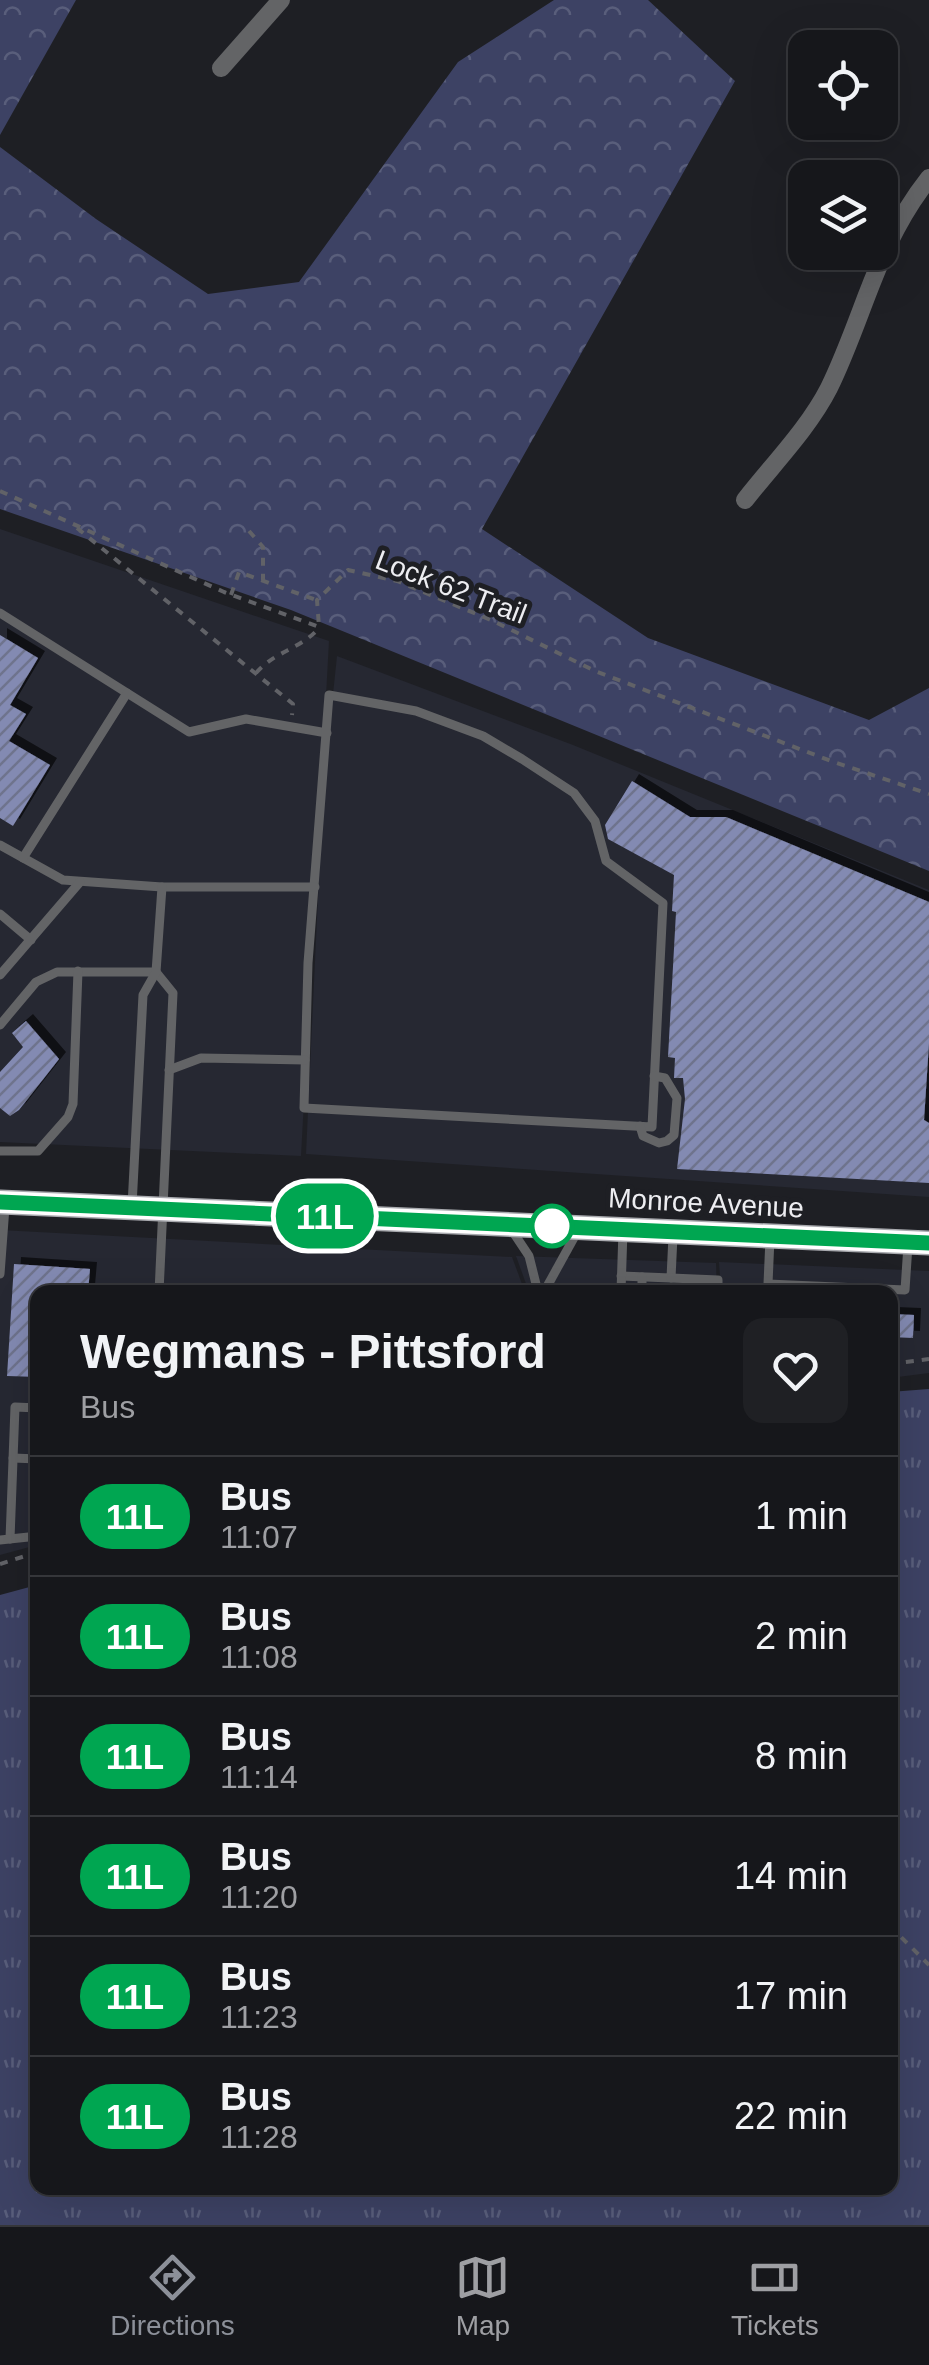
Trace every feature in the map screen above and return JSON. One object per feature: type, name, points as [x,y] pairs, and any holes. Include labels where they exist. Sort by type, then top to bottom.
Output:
[{"type":"main road","name":"Monroe Avenue","points":[[3,1202],[919,1243]]},
{"type":"street","points":[[220,68],[281,0]]},
{"type":"street","points":[[745,500],[822,400],[884,249],[929,178]]},
{"type":"lane","points":[[0,613],[189,732],[246,719],[327,732]]},
{"type":"lane","points":[[22,858],[127,693]]},
{"type":"lane","points":[[329,696],[416,712],[483,736],[574,793],[595,821],[606,861],[663,903],[652,1126],[304,1108],[308,963],[327,732],[329,696]]},
{"type":"lane","points":[[0,845],[63,880],[162,887],[315,887]]},
{"type":"lane","points":[[0,975],[80,882]]},
{"type":"lane","points":[[132,1208],[143,994],[156,972],[162,887]]},
{"type":"lane","points":[[0,914],[31,940]]},
{"type":"lane","points":[[0,1151],[38,1151],[68,1117],[73,1104],[78,971]]},
{"type":"lane","points":[[0,1025],[36,982],[56,972],[156,972]]},
{"type":"lane","points":[[156,972],[172,993],[159,1285]]},
{"type":"lane","points":[[169,1070],[202,1058],[305,1060]]},
{"type":"lane","points":[[640,1126],[644,1136],[652,1141],[668,1141],[674,1135],[677,1098],[664,1078],[654,1076]]},
{"type":"lane","points":[[0,1274],[3,1202]]},
{"type":"lane","points":[[503,1224],[519,1238],[539,1285]]},
{"type":"lane","points":[[545,1285],[581,1228]]},
{"type":"lane","points":[[620,1285],[622,1230]]},
{"type":"lane","points":[[671,1278],[673,1232]]},
{"type":"lane","points":[[770,1236],[768,1284],[791,1285]]},
{"type":"lane","points":[[898,1290],[905,1290],[919,1243]]},
{"type":"lane","points":[[621,1276],[718,1280],[718,1285]]},
{"type":"lane","points":[[642,1277],[642,1285]]},
{"type":"lane","points":[[30,1408],[16,1407],[5,1539],[30,1537]]},
{"type":"lane","points":[[13,1458],[30,1459]]},
{"type":"path","points":[[0,491],[231,594],[320,628]]},
{"type":"path","points":[[69,522],[293,704],[291,727]]},
{"type":"path","points":[[249,532],[263,548],[262,580]]},
{"type":"path","name":"Lock 62 Trail","points":[[317,600],[348,570],[397,581],[491,620],[595,671],[929,794]]},
{"type":"path","points":[[231,594],[239,572],[317,600],[320,628],[305,644],[271,656],[256,672]]},
{"type":"path","points":[[898,1363],[929,1359]]},
{"type":"path","points":[[898,1452],[906,1452]]},
{"type":"path","points":[[0,1564],[30,1555]]},
{"type":"path","points":[[898,1934],[929,1966]]},
{"type":"shaded area","points":[[0,529],[329,641],[301,1156],[0,1142]]},
{"type":"shaded area","points":[[337,656],[573,745],[929,890],[929,1197],[306,1154],[323,790]]},
{"type":"shaded area","points":[[0,1230],[512,1257],[522,1285],[30,1285],[30,1547],[0,1555]]},
{"type":"shaded area","points":[[516,1256],[716,1263],[717,1285],[526,1285]]},
{"type":"shaded area","points":[[719,1262],[929,1271],[929,1373],[898,1377],[898,1285],[721,1285]]},
{"type":"green space","points":[[0,0],[76,0],[0,135]]},
{"type":"green space","points":[[554,0],[648,0],[735,81],[482,529],[648,638],[869,720],[929,688],[929,871],[291,610],[0,509],[0,147],[96,219],[208,294],[299,282],[458,62]]},
{"type":"green space","points":[[929,1389],[929,2225],[0,2225],[0,1595],[30,1587],[30,2195],[898,2195],[898,1391]]},
{"type":"building","points":[[0,635],[38,658],[10,705],[26,714],[9,741],[50,765],[13,826],[0,818]]},
{"type":"building","points":[[632,781],[690,817],[726,817],[929,902],[929,1043],[924,1120],[929,1123],[929,1183],[677,1169],[685,1099],[683,1078],[674,1078],[675,1058],[668,1057],[676,912],[672,911],[674,875],[608,839],[605,825]]},
{"type":"building","points":[[26,1021],[59,1059],[10,1116],[0,1108],[0,1072],[23,1047],[12,1033]]},
{"type":"building","points":[[14,1264],[90,1269],[89,1285],[30,1285],[30,1377],[7,1376]]},
{"type":"building","points":[[898,1314],[914,1315],[913,1338],[898,1337]]},
{"type":"bus line","name":"11L","points":[[0,1202],[929,1243]]}]
